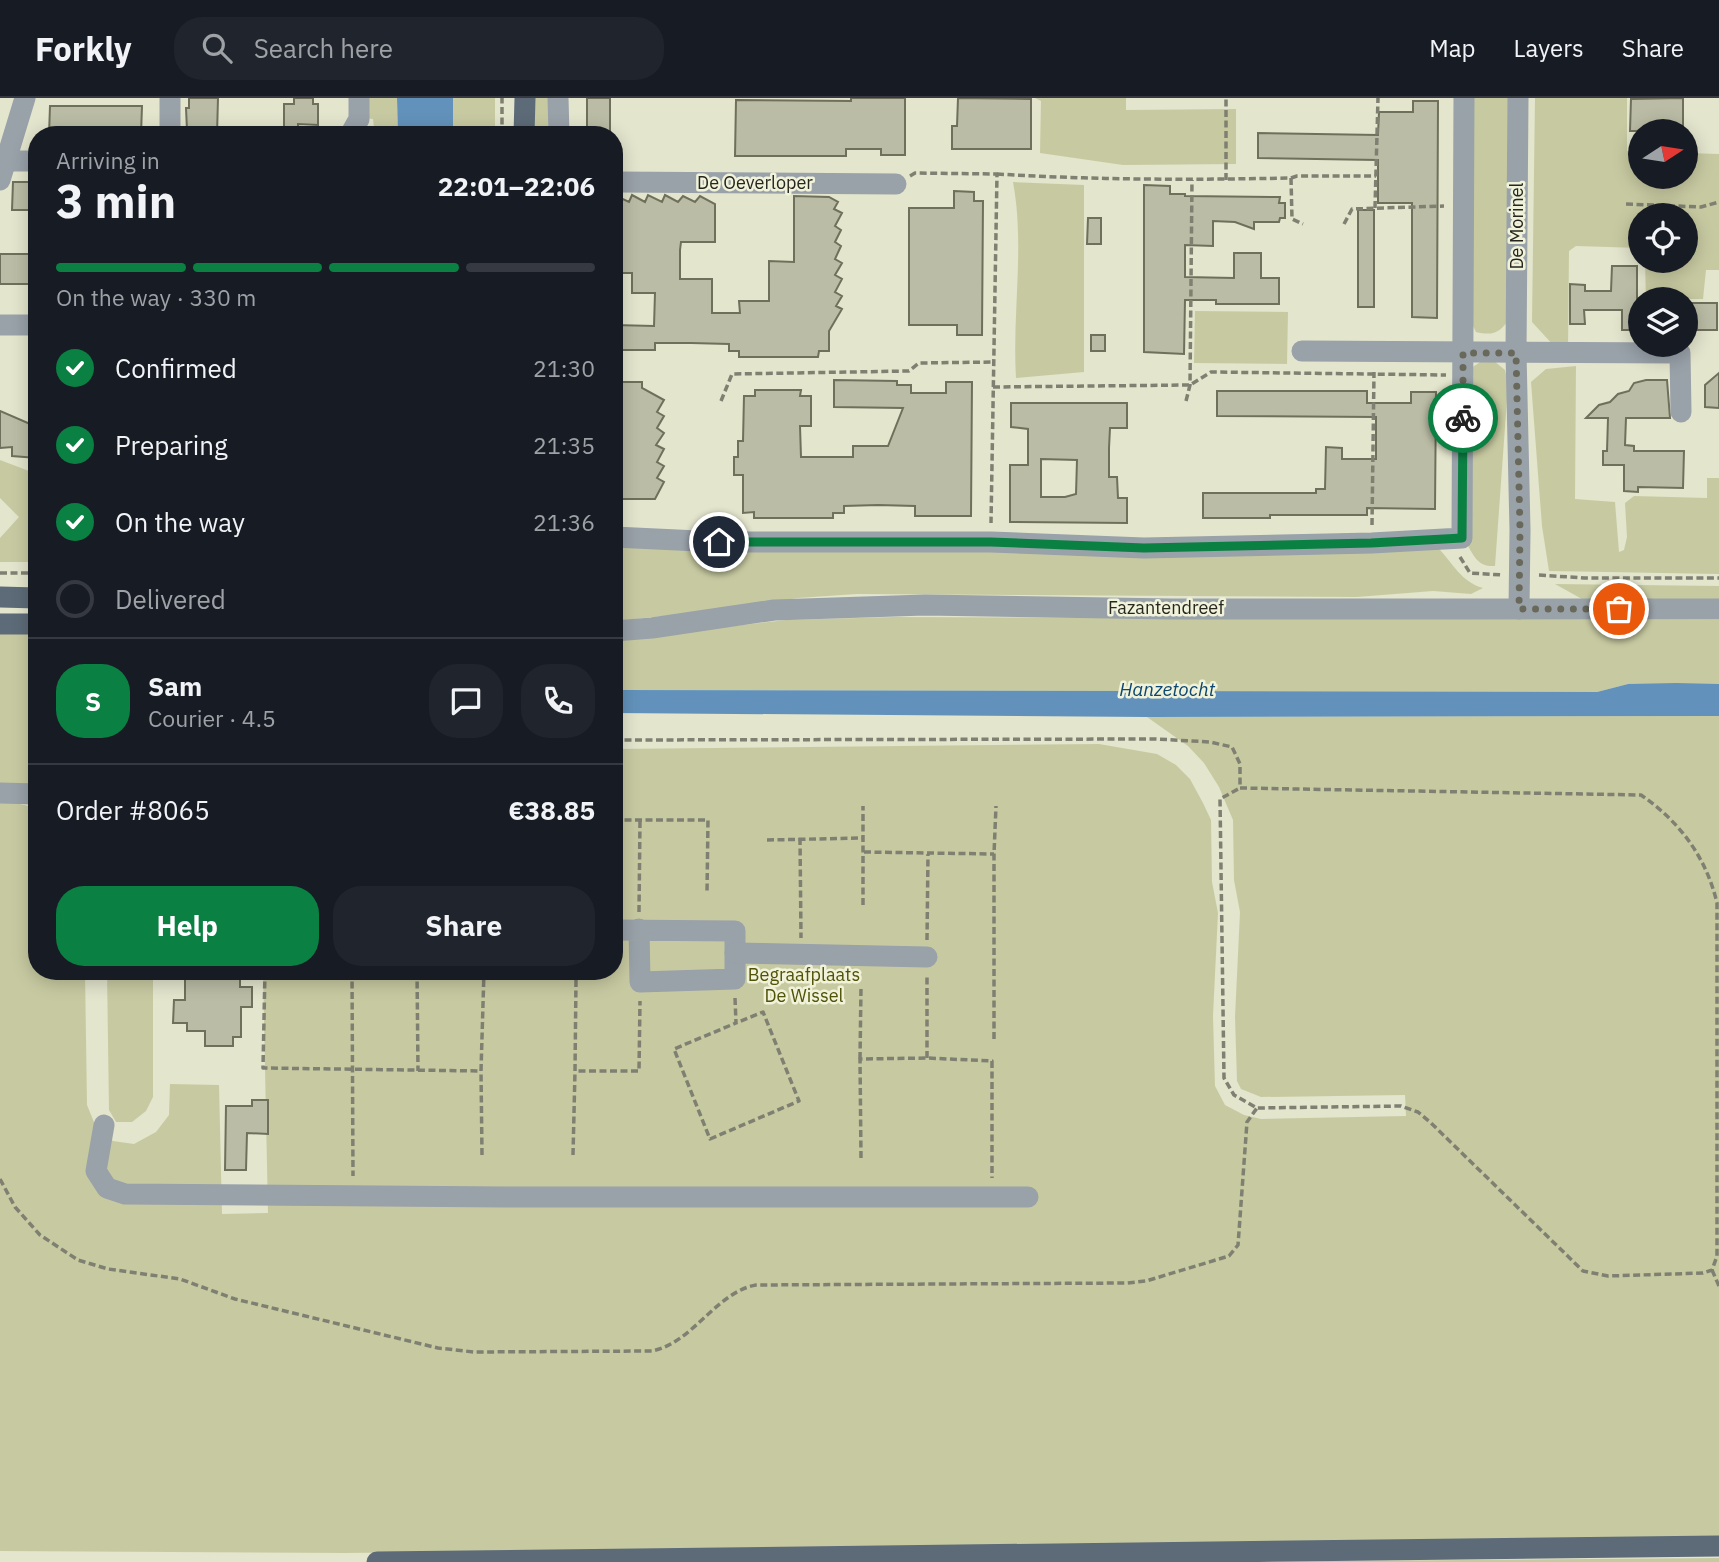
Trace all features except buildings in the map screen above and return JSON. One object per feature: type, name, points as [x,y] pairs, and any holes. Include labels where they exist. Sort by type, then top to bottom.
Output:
[{"type":"main road","points":[[524,126],[525,98]]},
{"type":"main road","points":[[0,597],[28,597]]},
{"type":"main road","points":[[0,624],[28,624]]},
{"type":"main road","points":[[377,1562],[1719,1546]]},
{"type":"street","points":[[25,98],[1,168],[28,163]]},
{"type":"street","points":[[170,98],[170,126]]},
{"type":"street","points":[[355,126],[359,119],[359,98]]},
{"type":"street","points":[[558,98],[559,126]]},
{"type":"street","points":[[623,537],[719,542],[991,542],[1144,548],[1371,543],[1462,538],[1464,98]]},
{"type":"street","name":"De Morinel","points":[[1518,98],[1516,353],[1519,609]]},
{"type":"street","name":"De Oeverloper","points":[[623,182],[896,184]]},
{"type":"street","points":[[0,325],[28,325]]},
{"type":"street","points":[[1302,351],[1374,363],[1463,353],[1680,353],[1681,412]]},
{"type":"street","name":"Fazantendreef","points":[[623,630],[775,610],[925,606],[1719,609]]},
{"type":"street","points":[[0,793],[28,794]]},
{"type":"street","points":[[623,930],[639,929],[735,931],[735,979],[640,982],[639,929]]},
{"type":"street","points":[[735,953],[927,957]]},
{"type":"street","points":[[104,1125],[96,1171],[107,1188],[125,1194],[1028,1197]]},
{"type":"path","points":[[502,98],[502,126]]},
{"type":"path","points":[[1226,98],[1226,180]]},
{"type":"path","points":[[1375,208],[1378,98]]},
{"type":"path","points":[[896,184],[915,173],[1192,180],[1376,176]]},
{"type":"path","points":[[991,542],[997,174]]},
{"type":"path","points":[[1291,178],[1292,219],[1303,224]]},
{"type":"path","points":[[1186,401],[1189,385],[1192,180]]},
{"type":"path","points":[[1626,204],[1701,207],[1719,202]]},
{"type":"path","points":[[1344,224],[1352,208],[1464,205]]},
{"type":"path","points":[[721,401],[732,374],[909,371],[919,363],[993,362]]},
{"type":"path","points":[[993,387],[1189,385],[1211,372],[1374,363],[1463,375]]},
{"type":"path","points":[[1371,543],[1374,363]]},
{"type":"path","points":[[1462,538],[1460,558],[1470,573],[1584,579],[1719,578]]},
{"type":"path","points":[[0,573],[28,573]]},
{"type":"path","points":[[623,740],[1157,739],[1210,742],[1232,747],[1240,764],[1240,788]]},
{"type":"path","points":[[1712,1270],[1703,1273],[1608,1276],[1583,1271],[1418,1112],[1401,1106],[1257,1108],[1234,1095],[1224,1078],[1220,799],[1240,788],[1641,795],[1666,812],[1705,866],[1717,903],[1717,1255],[1712,1270],[1719,1286]]},
{"type":"path","points":[[863,806],[863,905]]},
{"type":"path","points":[[994,1039],[996,806]]},
{"type":"path","points":[[623,820],[708,820],[707,892]]},
{"type":"path","points":[[639,929],[640,820]]},
{"type":"path","points":[[800,838],[801,955]]},
{"type":"path","points":[[767,840],[864,838]]},
{"type":"path","points":[[864,852],[994,854]]},
{"type":"path","points":[[735,979],[736,1023]]},
{"type":"path","points":[[265,980],[263,1068],[481,1072]]},
{"type":"path","points":[[352,980],[353,1196]]},
{"type":"path","points":[[416,980],[418,1071]]},
{"type":"path","points":[[482,1155],[484,980]]},
{"type":"path","points":[[573,1155],[576,981]]},
{"type":"path","points":[[575,1071],[639,1071],[640,982]]},
{"type":"path","points":[[861,987],[861,1158]]},
{"type":"path","points":[[763,1012],[799,1101],[710,1139],[674,1049],[736,1023],[763,1012]]},
{"type":"path","points":[[860,1059],[992,1061],[992,1197]]},
{"type":"path","points":[[0,1179],[15,1207],[40,1235],[78,1260],[108,1269],[180,1279],[235,1299],[438,1348],[474,1352],[652,1351],[673,1344],[738,1291],[757,1285],[1127,1283],[1229,1256],[1238,1245],[1247,1122],[1257,1108]]},
{"type":"green space","points":[[366,98],[397,98],[398,126],[374,126],[373,119],[363,118]]},
{"type":"green space","points":[[453,98],[495,98],[495,126],[453,126]]},
{"type":"green space","points":[[534,98],[549,98],[548,126],[534,126]]},
{"type":"green space","points":[[1035,98],[1126,98],[1126,110],[1236,109],[1236,164],[1123,165],[1040,153],[1041,101]]},
{"type":"green space","points":[[1470,98],[1511,98],[1510,318],[1499,330],[1487,334],[1476,332],[1469,318]]},
{"type":"green space","points":[[1535,98],[1627,98],[1628,189],[1698,189],[1698,153],[1719,154],[1719,270],[1706,270],[1703,299],[1698,299],[1698,287],[1646,287],[1645,273],[1698,273],[1698,203],[1628,203],[1628,248],[1576,246],[1569,251],[1568,347],[1555,347],[1532,322]]},
{"type":"green space","points":[[1013,182],[1084,185],[1084,372],[1016,378],[1018,230]]},
{"type":"green space","points":[[1195,311],[1288,312],[1287,364],[1194,363]]},
{"type":"green space","points":[[1482,361],[1494,361],[1505,370],[1508,385],[1495,566],[1481,563],[1468,546],[1471,368]]},
{"type":"green space","points":[[1576,366],[1575,499],[1615,502],[1619,552],[1624,550],[1627,537],[1625,503],[1634,496],[1707,498],[1707,478],[1719,478],[1719,574],[1549,571],[1542,526],[1531,382],[1546,369]]},
{"type":"green space","points":[[0,460],[28,471],[28,562],[0,562],[0,538],[19,517],[0,498]]},
{"type":"green space","points":[[623,547],[1438,548],[1463,577],[1483,588],[1471,594],[1433,591],[1357,597],[857,594],[798,598],[714,611],[623,620]]},
{"type":"green space","points":[[1555,584],[1719,586],[1719,599],[1582,599]]},
{"type":"green space","points":[[894,617],[1719,620],[1719,684],[1628,684],[1597,692],[623,690],[623,639],[786,620]]},
{"type":"green space","points":[[0,633],[28,633],[28,785],[0,785]]},
{"type":"green space","name":"Begraafplaats De Wissel","points":[[1719,716],[1719,1539],[345,1553],[0,1551],[0,803],[28,806],[28,980],[85,980],[87,1105],[96,1127],[113,1141],[134,1144],[156,1132],[169,1115],[170,1084],[219,1085],[222,1214],[268,1213],[263,980],[623,980],[623,749],[1099,744],[1157,754],[1176,765],[1190,779],[1211,820],[1212,882],[1218,913],[1213,1016],[1215,1086],[1225,1105],[1244,1115],[1261,1119],[1406,1116],[1405,1095],[1261,1097],[1241,1089],[1237,1081],[1235,1017],[1240,912],[1234,880],[1233,820],[1219,787],[1204,763],[1188,746],[1147,717]]},
{"type":"green space","points":[[107,980],[153,980],[153,1097],[146,1111],[132,1122],[116,1122],[109,1110]]},
{"type":"green space","points":[[1719,1558],[1719,1562],[1213,1562]]},
{"type":"water","points":[[397,98],[453,98],[453,126],[398,126]]},
{"type":"water","points":[[1628,684],[1719,684],[1719,716],[1147,717],[623,713],[623,690],[1597,692]]},
{"type":"way so far","points":[[1463,418],[1463,353],[1516,353],[1519,609],[1619,609]]},
{"type":"route","points":[[719,542],[991,542],[1185,548],[1462,538],[1463,418]]},
{"type":"water label","name":"Hanzetocht","points":[[1167,689]]}]
